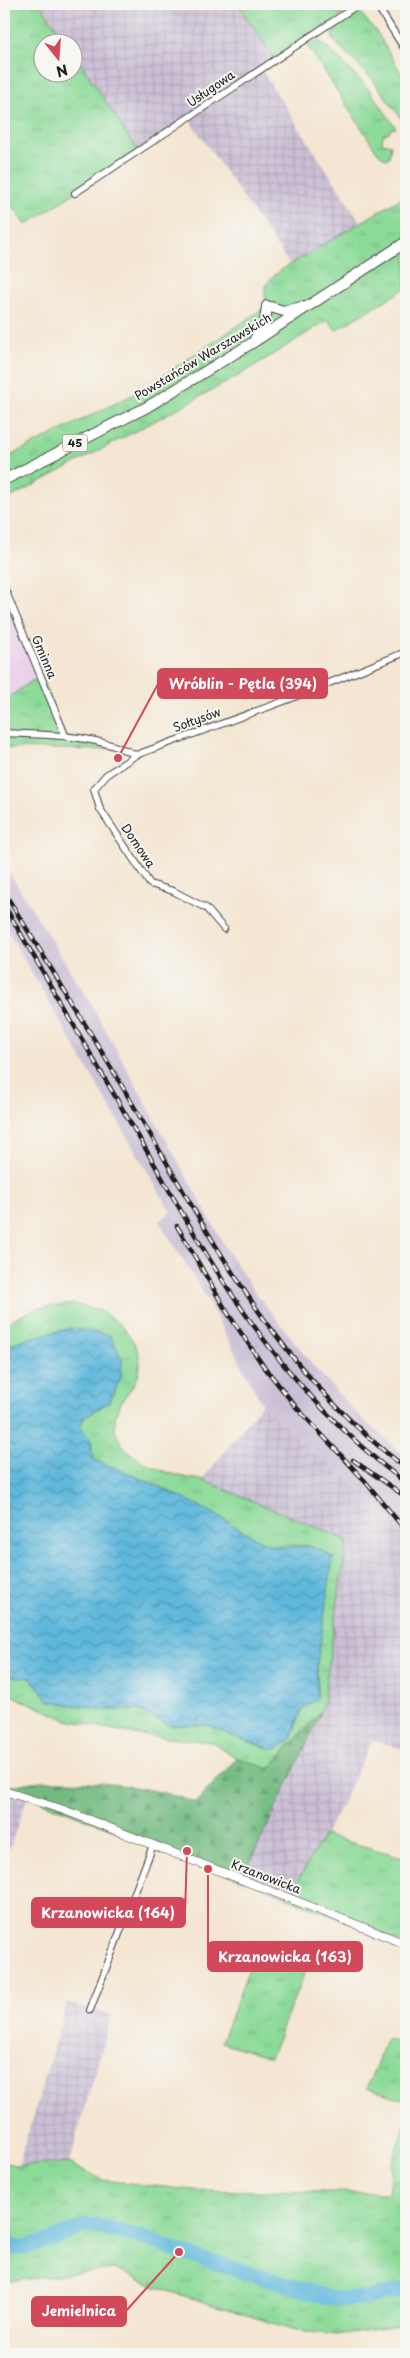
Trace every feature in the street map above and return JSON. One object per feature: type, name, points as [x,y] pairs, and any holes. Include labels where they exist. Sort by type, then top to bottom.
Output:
[{"type":"main road","name":"Powstańców Warszawskich","points":[[4,480],[147,407],[252,343],[406,242]]},
{"type":"main road","points":[[252,343],[261,333],[265,323],[267,306],[284,311],[315,302]]},
{"type":"street","name":"Usługowa","points":[[75,193],[359,4]]},
{"type":"street","points":[[376,4],[406,51]]},
{"type":"street","name":"Gminna","points":[[4,587],[65,735]]},
{"type":"street","name":"Sołtysów","points":[[136,755],[287,700],[406,652]]},
{"type":"street","points":[[4,733],[65,735],[118,746],[136,755]]},
{"type":"street","name":"Domowa","points":[[136,755],[106,775],[94,789],[100,809],[150,884],[206,908],[224,928]]},
{"type":"street","name":"Krzanowicka","points":[[4,1791],[43,1802],[406,1944]]},
{"type":"street","points":[[90,2010],[153,1845]]},
{"type":"shaded area","points":[[40,4],[238,4],[275,59],[261,69],[361,223],[290,265],[188,118],[138,151],[82,66],[82,32],[59,32]]},
{"type":"shaded area","points":[[7,595],[41,677],[30,682],[4,701],[4,596]]},
{"type":"shaded area","points":[[4,864],[94,1009],[227,1250],[251,1287],[317,1370],[357,1414],[406,1457],[406,1522],[367,1478],[356,1486],[314,1453],[262,1404],[206,1297],[159,1221],[171,1212],[4,925]]},
{"type":"shaded area","points":[[262,1404],[314,1453],[356,1486],[367,1478],[406,1522],[406,1750],[372,1740],[340,1808],[288,1898],[242,1880],[322,1710],[347,1540],[202,1480]]},
{"type":"shaded area","points":[[4,1791],[27,1798],[4,1864]]},
{"type":"shaded area","points":[[67,2003],[112,2015],[69,2163],[18,2166]]},
{"type":"green space","points":[[4,4],[40,4],[59,32],[32,32],[32,82],[82,82],[82,66],[138,151],[26,225],[4,193]]},
{"type":"green space","points":[[238,4],[359,4],[275,59]]},
{"type":"green space","points":[[359,11],[378,34],[406,82],[406,125],[373,80],[333,40],[333,27]]},
{"type":"green space","points":[[316,40],[324,44],[369,89],[396,128],[390,129],[389,132],[383,135],[382,143],[391,145],[389,157],[386,159],[378,153],[307,45]]},
{"type":"green space","points":[[405,196],[406,288],[336,330],[328,320],[235,378],[4,501],[4,459],[142,390],[267,306],[266,285],[281,270]]},
{"type":"green space","points":[[41,677],[65,735],[118,746],[97,750],[4,748],[4,701],[30,682]]},
{"type":"green space","points":[[74,1304],[100,1311],[109,1316],[125,1330],[137,1348],[140,1368],[137,1378],[116,1414],[115,1429],[120,1442],[130,1453],[158,1469],[202,1480],[347,1540],[322,1710],[269,1769],[237,1758],[212,1742],[139,1735],[67,1720],[4,1692],[4,1675],[31,1678],[49,1701],[105,1710],[138,1710],[169,1725],[209,1725],[232,1736],[290,1741],[302,1709],[317,1698],[317,1665],[310,1545],[273,1546],[247,1535],[222,1518],[93,1459],[91,1441],[80,1426],[84,1417],[109,1402],[24,1339],[4,1347],[4,1324],[37,1308]]},
{"type":"green space","points":[[322,1710],[242,1880],[4,1787],[41,1781],[102,1783],[161,1792],[195,1803],[237,1758],[270,1769]]},
{"type":"green space","points":[[324,1835],[406,1858],[406,1944],[288,1898]]},
{"type":"green space","points":[[256,1951],[306,1969],[270,2058],[221,2042]]},
{"type":"green space","points":[[387,2038],[406,2045],[406,2100],[367,2088]]},
{"type":"green space","points":[[406,2119],[406,2325],[336,2335],[296,2330],[168,2291],[113,2269],[4,2282],[4,2162],[18,2166],[69,2163],[102,2180],[191,2190],[389,2193],[393,2160]]},
{"type":"water","points":[[72,1328],[110,1335],[122,1359],[121,1378],[109,1402],[84,1417],[81,1426],[91,1441],[93,1459],[191,1501],[268,1544],[276,1547],[316,1548],[333,1558],[317,1665],[317,1699],[302,1709],[290,1741],[274,1750],[232,1736],[209,1725],[169,1725],[138,1710],[105,1710],[49,1701],[31,1678],[4,1675],[4,1347],[24,1339]]},
{"type":"waterway","points":[[4,2239],[15,2248],[25,2247],[53,2239],[87,2225],[96,2226],[141,2237],[179,2252],[334,2299],[368,2298],[406,2289]]},
{"type":"railway","points":[[4,892],[109,1064],[198,1217],[257,1309],[324,1394],[363,1433],[406,1468]]},
{"type":"railway","points":[[4,905],[190,1227],[253,1325],[292,1375],[334,1421],[357,1443],[406,1483]]},
{"type":"railway","points":[[177,1226],[227,1312],[262,1364],[296,1407],[364,1480],[406,1531]]},
{"type":"railway","points":[[353,1460],[406,1497]]},
{"type":"place","name":"Wróblin - Pętla (394)","points":[[118,758]]},
{"type":"place","name":"Krzanowicka (164)","points":[[187,1851]]},
{"type":"place","name":"Krzanowicka (163)","points":[[208,1869]]},
{"type":"place","name":"Jemielnica","points":[[179,2252]]}]
